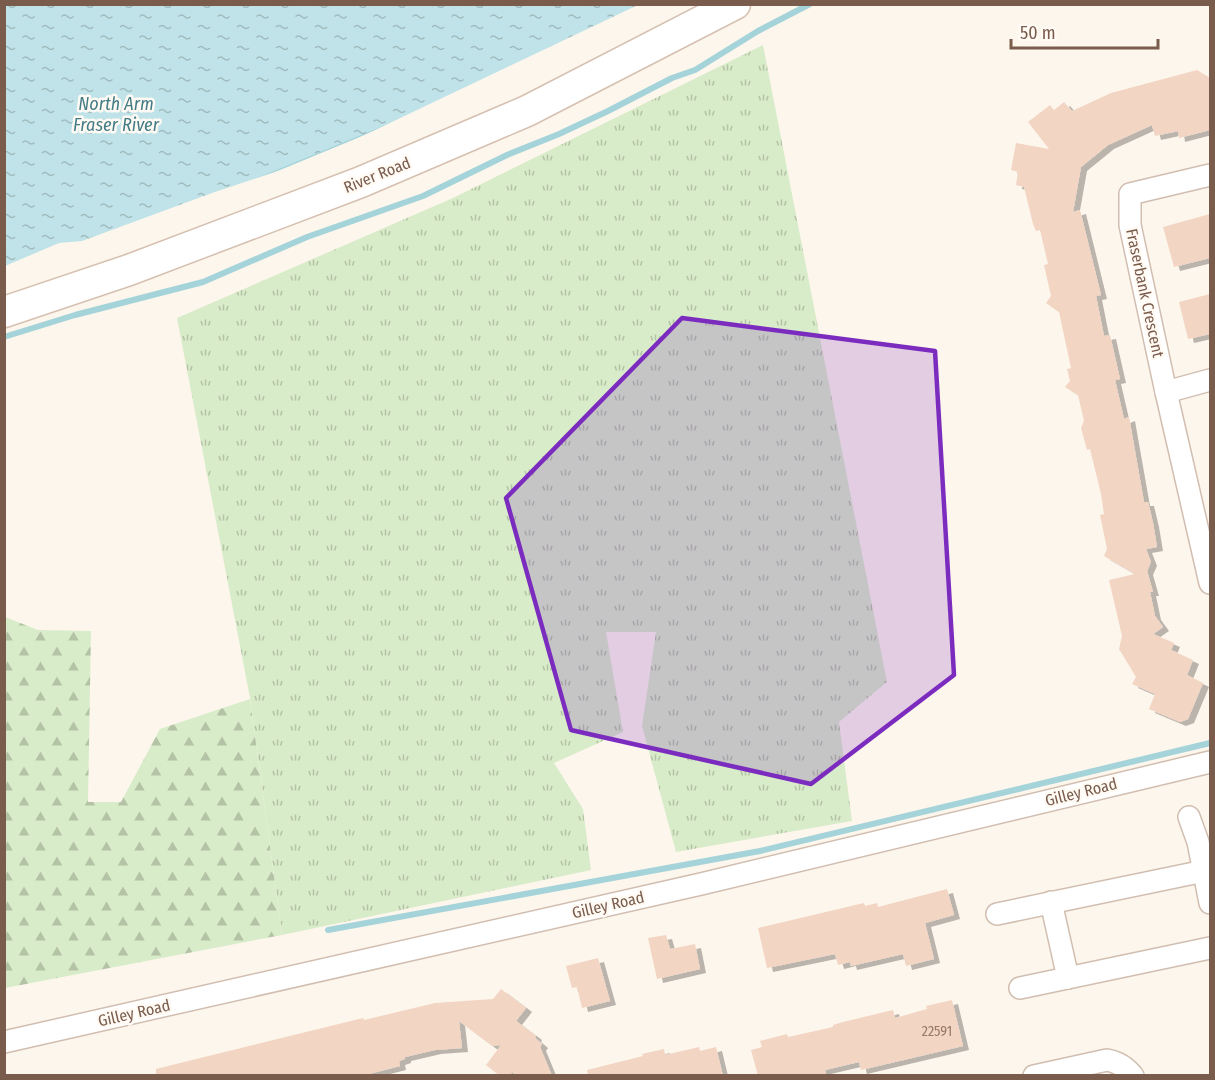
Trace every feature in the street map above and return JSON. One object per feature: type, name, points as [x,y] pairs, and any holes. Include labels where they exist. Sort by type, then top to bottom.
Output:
[{"type":"street","name":"River Road","points":[[4,312],[129,270],[361,182],[527,111],[735,4]]},
{"type":"street","name":"Fraserbank Crescent","points":[[1166,392],[1130,225],[1130,194],[1210,175]]},
{"type":"street","points":[[1210,380],[1166,392],[1210,583]]},
{"type":"street","name":"Gilley Road","points":[[4,1042],[701,884],[1210,762]]},
{"type":"street","points":[[1189,817],[1197,842],[1210,903]]},
{"type":"street","points":[[997,914],[1204,871]]},
{"type":"street","points":[[1051,902],[1068,978]]},
{"type":"street","points":[[1020,988],[1210,948]]},
{"type":"street","points":[[1034,1076],[1099,1061],[1116,1062],[1127,1068],[1133,1076]]},
{"type":"highlighted area","points":[[682,318],[935,351],[954,675],[811,784],[571,730],[506,498]]},
{"type":"green space","points":[[763,45],[887,682],[839,722],[852,821],[676,852],[642,726],[656,632],[606,632],[623,732],[554,763],[583,809],[591,870],[282,935],[250,698],[177,318],[453,198]]},
{"type":"green space","points":[[5,617],[38,630],[91,631],[88,802],[121,802],[160,729],[250,699],[282,935],[5,988]]},
{"type":"water","name":"North Arm Fraser River","points":[[5,5],[663,5],[593,40],[225,192],[5,275]]},
{"type":"pier","points":[[640,4],[666,5],[594,42],[331,151]]},
{"type":"pier","points":[[299,164],[226,195],[4,278],[5,266],[59,243],[82,241]]},
{"type":"building","points":[[1197,70],[1210,78],[1210,130],[1179,138],[1178,131],[1155,136],[1152,125],[1108,145],[1081,167],[1073,212],[1080,210],[1101,295],[1096,296],[1104,336],[1110,335],[1120,379],[1115,380],[1124,419],[1129,417],[1144,502],[1148,502],[1153,523],[1157,547],[1146,549],[1151,562],[1147,571],[1153,592],[1150,592],[1155,616],[1163,627],[1153,634],[1174,643],[1171,650],[1193,660],[1187,675],[1203,683],[1188,719],[1180,722],[1149,709],[1155,694],[1132,684],[1136,677],[1119,649],[1122,636],[1109,580],[1135,574],[1104,556],[1107,549],[1100,515],[1104,514],[1101,494],[1090,449],[1087,450],[1081,428],[1084,421],[1078,395],[1065,387],[1070,381],[1067,369],[1071,368],[1059,312],[1046,303],[1051,296],[1044,265],[1048,264],[1040,230],[1036,231],[1033,224],[1024,187],[1016,185],[1018,172],[1011,170],[1016,143],[1049,149],[1028,122],[1050,105],[1054,110],[1064,102],[1072,111],[1111,93]]},
{"type":"building","points":[[1210,214],[1210,258],[1174,267],[1163,227]]},
{"type":"building","points":[[1210,294],[1210,334],[1188,339],[1179,302]]},
{"type":"building","points":[[947,889],[954,915],[925,923],[934,959],[906,966],[903,954],[851,966],[850,962],[838,965],[835,954],[767,968],[758,928],[864,903],[865,906],[877,903],[878,907]]},
{"type":"building","points":[[666,935],[670,949],[695,944],[700,969],[657,979],[648,938]]},
{"type":"building","points":[[598,958],[610,1001],[582,1008],[577,987],[572,988],[566,966]]},
{"type":"building","points":[[501,989],[526,1008],[516,1021],[536,1036],[535,1038],[542,1044],[540,1047],[552,1076],[517,1076],[512,1072],[509,1076],[500,1076],[486,1065],[501,1045],[492,1046],[459,1021],[462,1048],[435,1050],[405,1057],[399,1061],[400,1066],[361,1076],[156,1076],[156,1069],[363,1018],[364,1020],[435,1003],[493,999]]},
{"type":"building","points":[[952,1000],[963,1046],[861,1070],[859,1062],[825,1070],[826,1074],[818,1076],[758,1076],[751,1050],[762,1047],[760,1041],[833,1027],[843,1022],[893,1010],[895,1018],[927,1009],[926,1006]]},
{"type":"building","points":[[699,1047],[700,1051],[716,1047],[723,1076],[588,1076],[587,1070],[643,1056],[642,1054],[664,1049],[665,1055]]},
{"type":"waterway","points":[[4,337],[75,315],[203,282],[307,237],[423,196],[507,155],[608,111],[672,78],[695,70],[758,31],[810,4]]},
{"type":"waterway","points":[[328,930],[760,851],[1210,743]]}]
